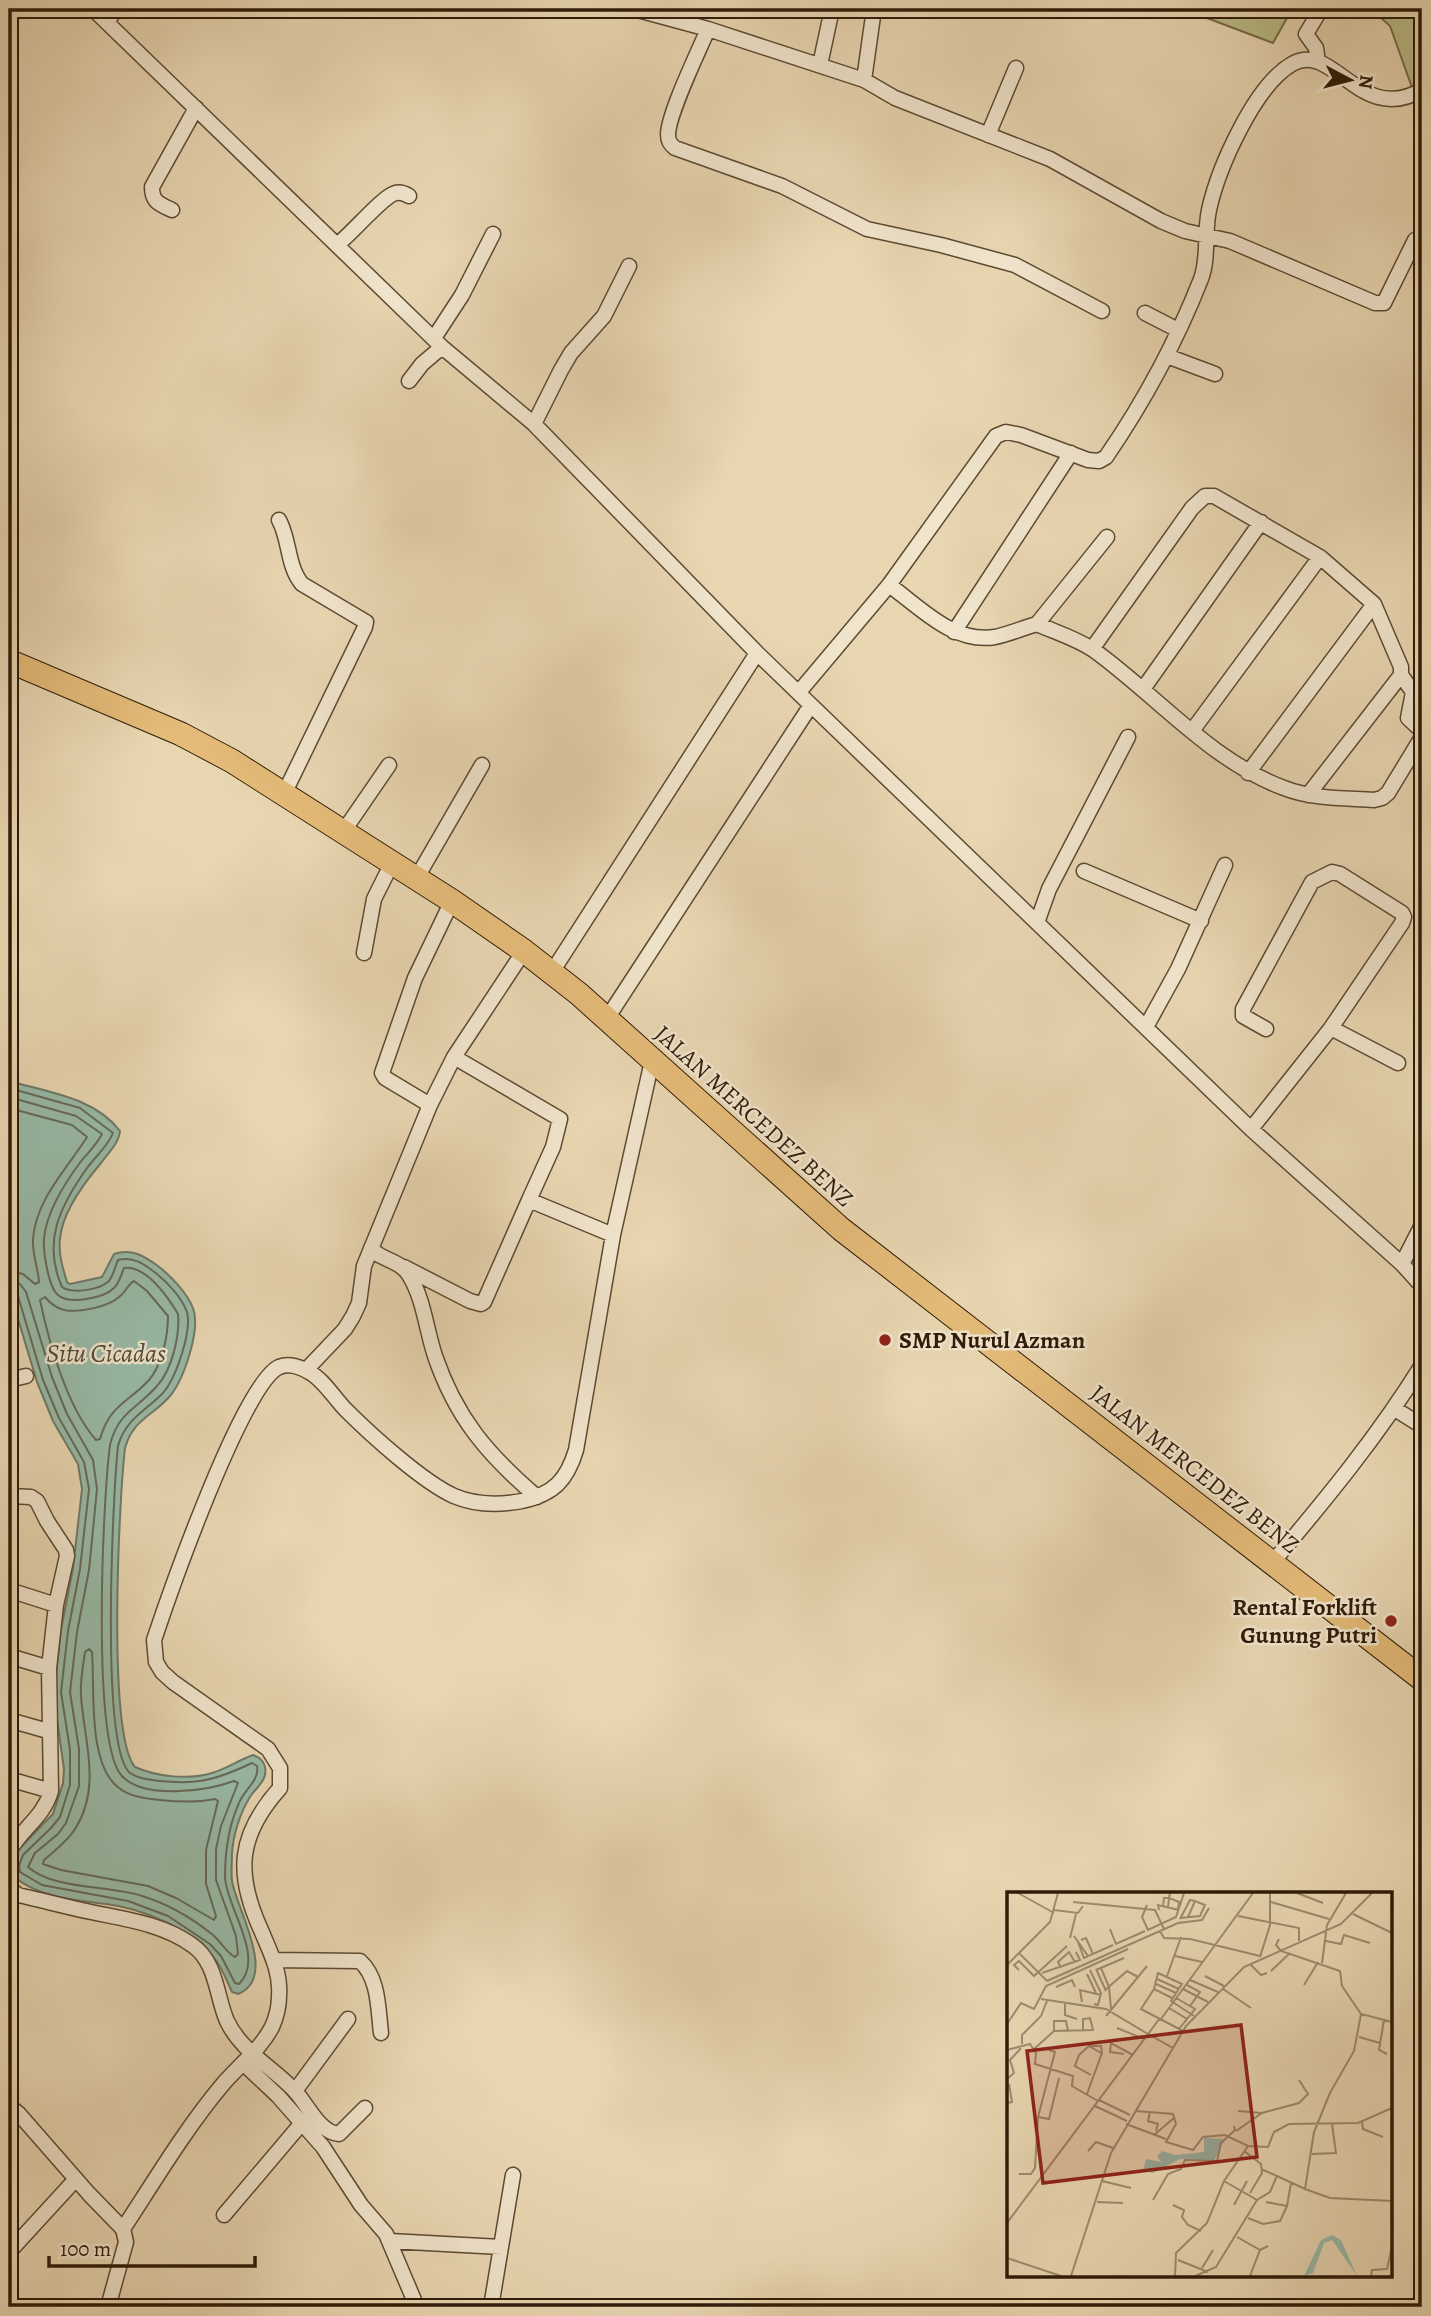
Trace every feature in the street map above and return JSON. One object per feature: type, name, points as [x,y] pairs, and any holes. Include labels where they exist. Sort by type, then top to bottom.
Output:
[{"type":"main road","name":"JALAN MERCEDEZ BENZ","points":[[9,661],[181,734],[232,761],[452,901],[523,951],[552,972],[841,1229],[1422,1679]]},
{"type":"street","points":[[93,9],[438,343],[534,425],[757,653],[1251,1129],[1402,1264],[1422,1286]]},
{"type":"street","points":[[107,22],[116,9]]},
{"type":"street","points":[[634,9],[864,80],[895,98],[1050,159],[1161,221],[1230,241],[1381,305],[1415,240]]},
{"type":"street","points":[[820,65],[832,9]]},
{"type":"street","points":[[864,80],[874,9]]},
{"type":"street","points":[[1318,62],[1316,48],[1306,34],[1321,9]]},
{"type":"street","points":[[708,30],[672,117],[668,138],[670,144],[782,186],[867,229],[1015,265],[1102,311]]},
{"type":"street","points":[[799,692],[889,585],[996,436],[1006,432],[1099,461],[1106,457],[1167,356],[1205,269],[1209,211],[1216,186],[1237,134],[1253,107],[1277,76],[1290,65],[1306,60],[1318,62],[1379,99],[1390,100],[1422,90]]},
{"type":"street","points":[[988,135],[1016,68]]},
{"type":"street","points":[[172,210],[156,203],[152,196],[152,187],[196,108]]},
{"type":"street","points":[[337,245],[390,195],[399,192],[409,196]]},
{"type":"street","points":[[409,381],[438,343],[493,234]]},
{"type":"street","points":[[534,425],[571,353],[604,316],[629,266]]},
{"type":"street","points":[[1145,313],[1178,330]]},
{"type":"street","points":[[1167,356],[1215,374]]},
{"type":"street","points":[[954,632],[1071,453]]},
{"type":"street","points":[[1037,624],[1092,649],[1248,773],[1285,789],[1308,795],[1374,800],[1382,798],[1388,793],[1422,737],[1420,730],[1408,718],[1413,692],[1401,675],[1401,667],[1374,604],[1320,557],[1206,492],[1092,649]]},
{"type":"street","points":[[279,520],[286,533],[295,575],[311,590],[366,622],[284,794]]},
{"type":"street","points":[[1143,689],[1261,522]]},
{"type":"street","points":[[889,585],[954,632],[967,637],[994,637],[1037,624],[1107,537]]},
{"type":"street","points":[[1192,731],[1320,557]]},
{"type":"street","points":[[1248,773],[1374,604]]},
{"type":"street","points":[[552,972],[757,653]]},
{"type":"street","points":[[1308,795],[1401,675]]},
{"type":"street","points":[[606,1020],[811,705]]},
{"type":"street","points":[[1037,923],[1049,889],[1128,737]]},
{"type":"street","points":[[343,832],[389,765]]},
{"type":"street","points":[[416,879],[482,765]]},
{"type":"street","points":[[364,953],[374,900],[392,863]]},
{"type":"street","points":[[1146,1027],[1178,970],[1225,865]]},
{"type":"street","points":[[1084,871],[1201,921]]},
{"type":"street","points":[[1251,1129],[1331,1028],[1404,917],[1340,874],[1332,872],[1312,883],[1243,1009],[1243,1016],[1266,1029]]},
{"type":"street","points":[[430,1105],[385,1078],[382,1073],[415,978],[452,901]]},
{"type":"street","points":[[306,1370],[354,1316],[359,1303],[364,1266],[430,1105],[454,1057],[523,951]]},
{"type":"street","points":[[1331,1028],[1398,1063]]},
{"type":"street","points":[[402,1267],[470,1301],[481,1304],[484,1302],[553,1147],[560,1119],[454,1057]]},
{"type":"street","points":[[123,2229],[223,2084],[248,2059],[272,2028],[277,2013],[279,1984],[274,1960],[247,1894],[245,1860],[253,1824],[280,1788],[280,1768],[268,1749],[162,1672],[156,1662],[154,1640],[182,1558],[239,1423],[272,1371],[281,1366],[289,1366],[312,1373],[364,1427],[454,1496],[479,1503],[499,1503],[537,1497],[552,1489],[566,1476],[576,1450],[613,1235],[652,1061]]},
{"type":"street","points":[[529,1200],[613,1235]]},
{"type":"street","points":[[1402,1264],[1422,1225]]},
{"type":"street","points":[[371,1248],[373,1252],[394,1261],[408,1273],[421,1299],[436,1358],[464,1418],[488,1452],[537,1497]]},
{"type":"street","points":[[1272,1563],[1342,1479],[1395,1409],[1422,1365]]},
{"type":"street","points":[[9,1380],[26,1376]]},
{"type":"street","points":[[1395,1409],[1422,1426]]},
{"type":"street","points":[[9,1496],[30,1497],[37,1501],[49,1525],[64,1543],[67,1556],[56,1605],[49,1668],[51,1791],[45,1809],[11,1844]]},
{"type":"street","points":[[9,1590],[56,1605]]},
{"type":"street","points":[[9,1656],[49,1668]]},
{"type":"street","points":[[9,1720],[48,1731]]},
{"type":"street","points":[[9,1779],[51,1791]]},
{"type":"street","points":[[9,1888],[18,1895],[142,1923],[174,1934],[195,1946],[206,1960],[218,1987],[226,2020],[248,2059],[323,2147],[390,2241],[417,2307]]},
{"type":"street","points":[[274,1960],[360,1961],[374,1983],[382,2033]]},
{"type":"street","points":[[295,2091],[348,2019]]},
{"type":"street","points":[[248,2059],[295,2091],[314,2116],[336,2134],[343,2132],[365,2108]]},
{"type":"street","points":[[9,2106],[123,2229],[126,2242],[108,2307]]},
{"type":"street","points":[[225,2215],[301,2124]]},
{"type":"street","points":[[491,2307],[513,2175]]},
{"type":"street","points":[[9,2252],[76,2179]]},
{"type":"street","points":[[390,2241],[501,2247]]},
{"type":"green space","points":[[1183,9],[1292,9],[1273,43]]},
{"type":"green space","points":[[1371,9],[1422,9],[1422,88],[1414,93],[1390,26]]},
{"type":"water","name":"Situ Cicadas","points":[[9,1081],[83,1103],[97,1110],[120,1131],[115,1144],[81,1189],[65,1219],[60,1250],[67,1282],[70,1284],[102,1277],[114,1254],[138,1254],[168,1275],[183,1291],[193,1308],[193,1341],[181,1378],[164,1403],[133,1430],[125,1448],[117,1615],[121,1711],[126,1746],[135,1767],[173,1776],[203,1775],[253,1755],[264,1765],[264,1778],[243,1810],[233,1847],[232,1881],[255,1958],[255,1973],[250,1986],[238,1994],[232,1992],[215,1959],[180,1929],[135,1910],[57,1896],[34,1889],[14,1877],[11,1866],[17,1851],[53,1814],[63,1783],[64,1769],[56,1713],[56,1675],[82,1489],[78,1464],[53,1421],[37,1382],[12,1299],[9,1276]]},
{"type":"place","name":"SMP Nurul Azman","points":[[885,1340]]},
{"type":"place","name":"Rental Forklift Gunung Putri","points":[[1391,1621]]}]
